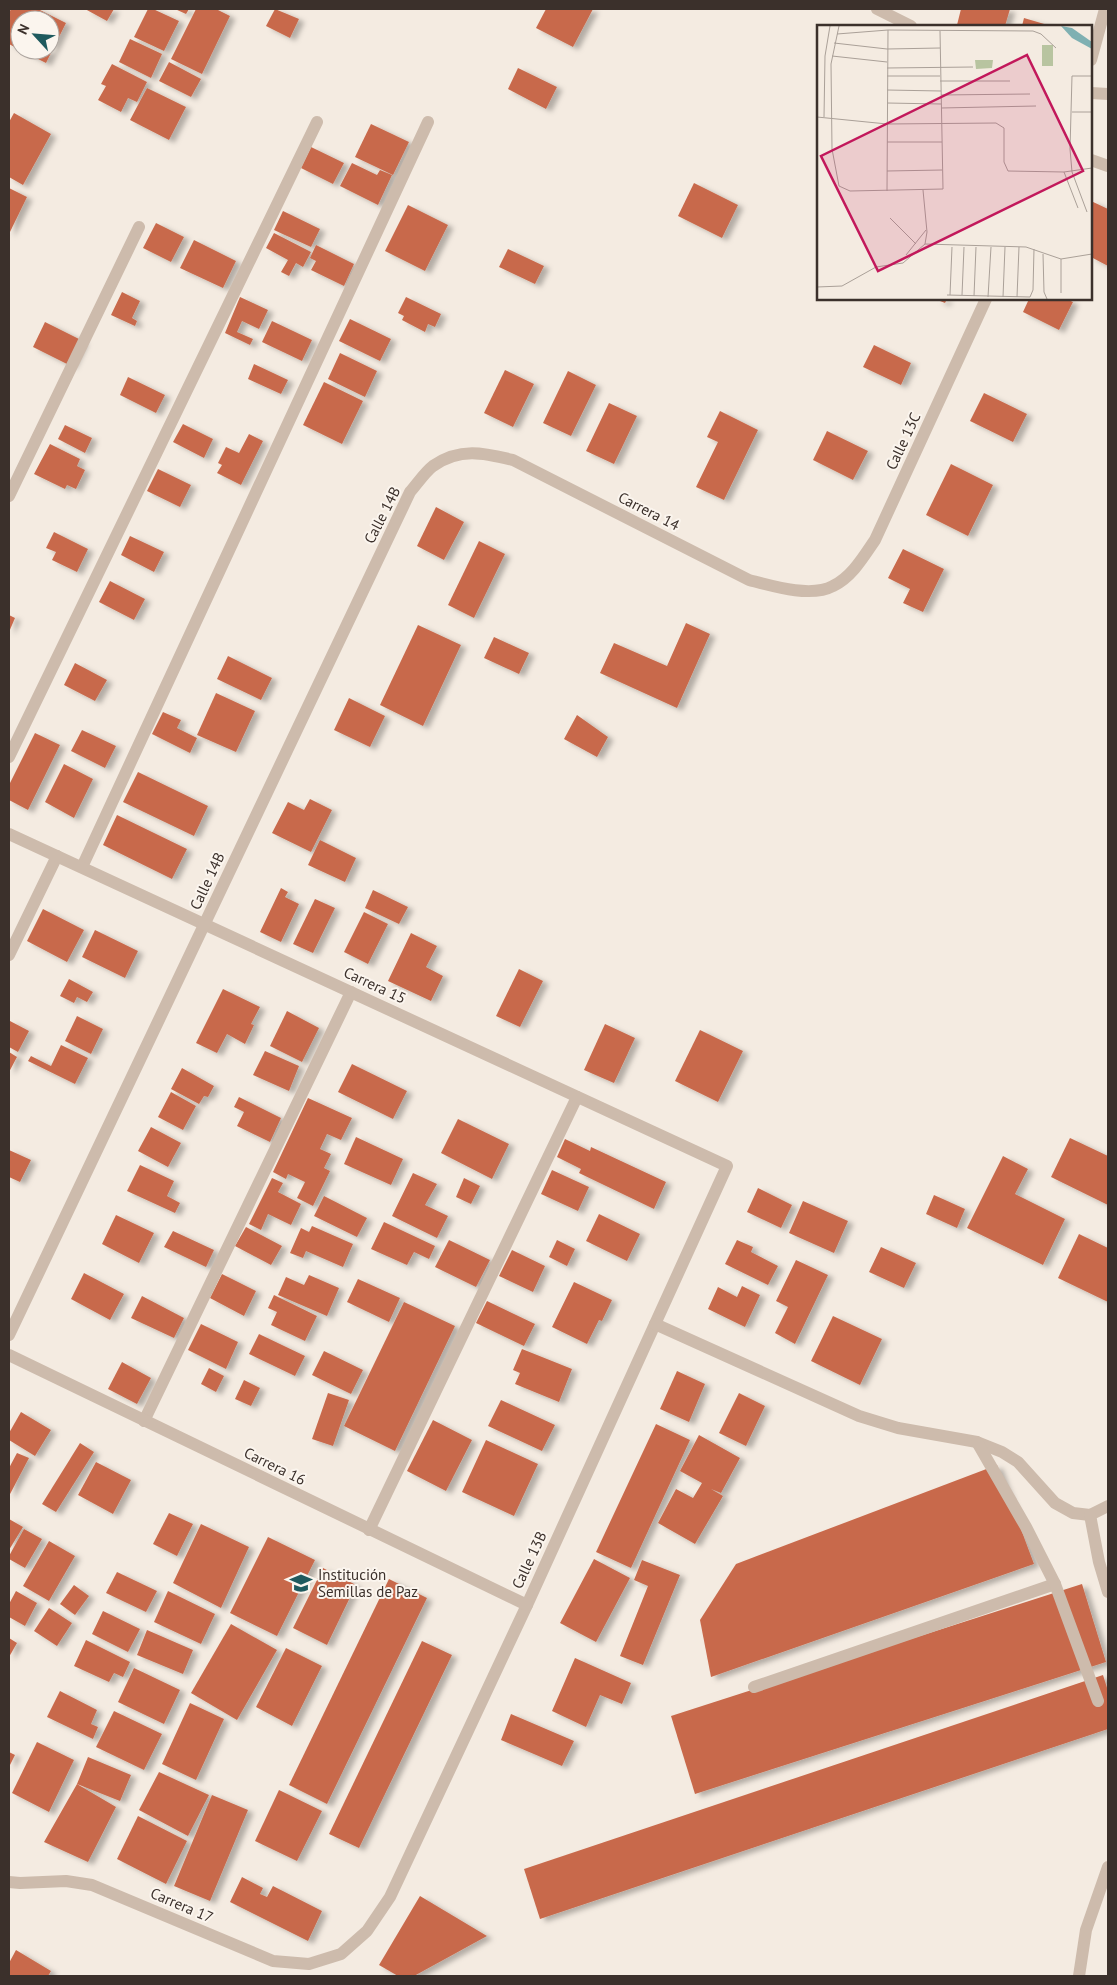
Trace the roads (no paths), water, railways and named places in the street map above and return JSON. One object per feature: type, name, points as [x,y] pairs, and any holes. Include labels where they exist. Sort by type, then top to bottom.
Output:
[{"type":"street","points":[[877,9],[909,25]]},
{"type":"street","points":[[1092,56],[1105,9]]},
{"type":"street","points":[[1092,93],[1108,94]]},
{"type":"street","points":[[9,757],[317,122]]},
{"type":"street","points":[[82,868],[428,122]]},
{"type":"street","points":[[1092,160],[1108,166]]},
{"type":"street","points":[[9,496],[139,227]]},
{"type":"street","name":"Calle 13C","points":[[833,587],[856,567],[875,540],[986,300]]},
{"type":"street","name":"Carrera 14","points":[[453,456],[480,452],[513,460],[749,580],[784,590],[811,591],[833,587]]},
{"type":"street","name":"Calle 14B","points":[[9,1335],[410,492],[432,466],[453,456]]},
{"type":"street","name":"Carrera 15","points":[[9,834],[727,1166]]},
{"type":"street","points":[[9,954],[57,856]]},
{"type":"street","points":[[144,1421],[351,992]]},
{"type":"street","points":[[369,1530],[577,1097]]},
{"type":"street","name":"Calle 13B","points":[[341,1954],[367,1931],[390,1897],[527,1605],[727,1166]]},
{"type":"street","points":[[655,1324],[859,1416],[898,1428],[977,1442],[1002,1452],[1018,1462],[1055,1503],[1073,1512],[1090,1515],[1108,1506]]},
{"type":"street","name":"Carrera 16","points":[[9,1355],[527,1605]]},
{"type":"street","points":[[977,1442],[1026,1527],[1055,1584],[1098,1701]]},
{"type":"street","points":[[1090,1515],[1099,1562],[1108,1592]]},
{"type":"street","points":[[754,1688],[1055,1584]]},
{"type":"street","points":[[1079,1976],[1086,1930],[1108,1867]]},
{"type":"street","name":"Carrera 17","points":[[9,1882],[66,1881],[92,1885],[273,1961],[309,1964],[341,1954]]},
{"type":"place","name":"Institución Semillas de Paz","points":[[301,1583]]}]
